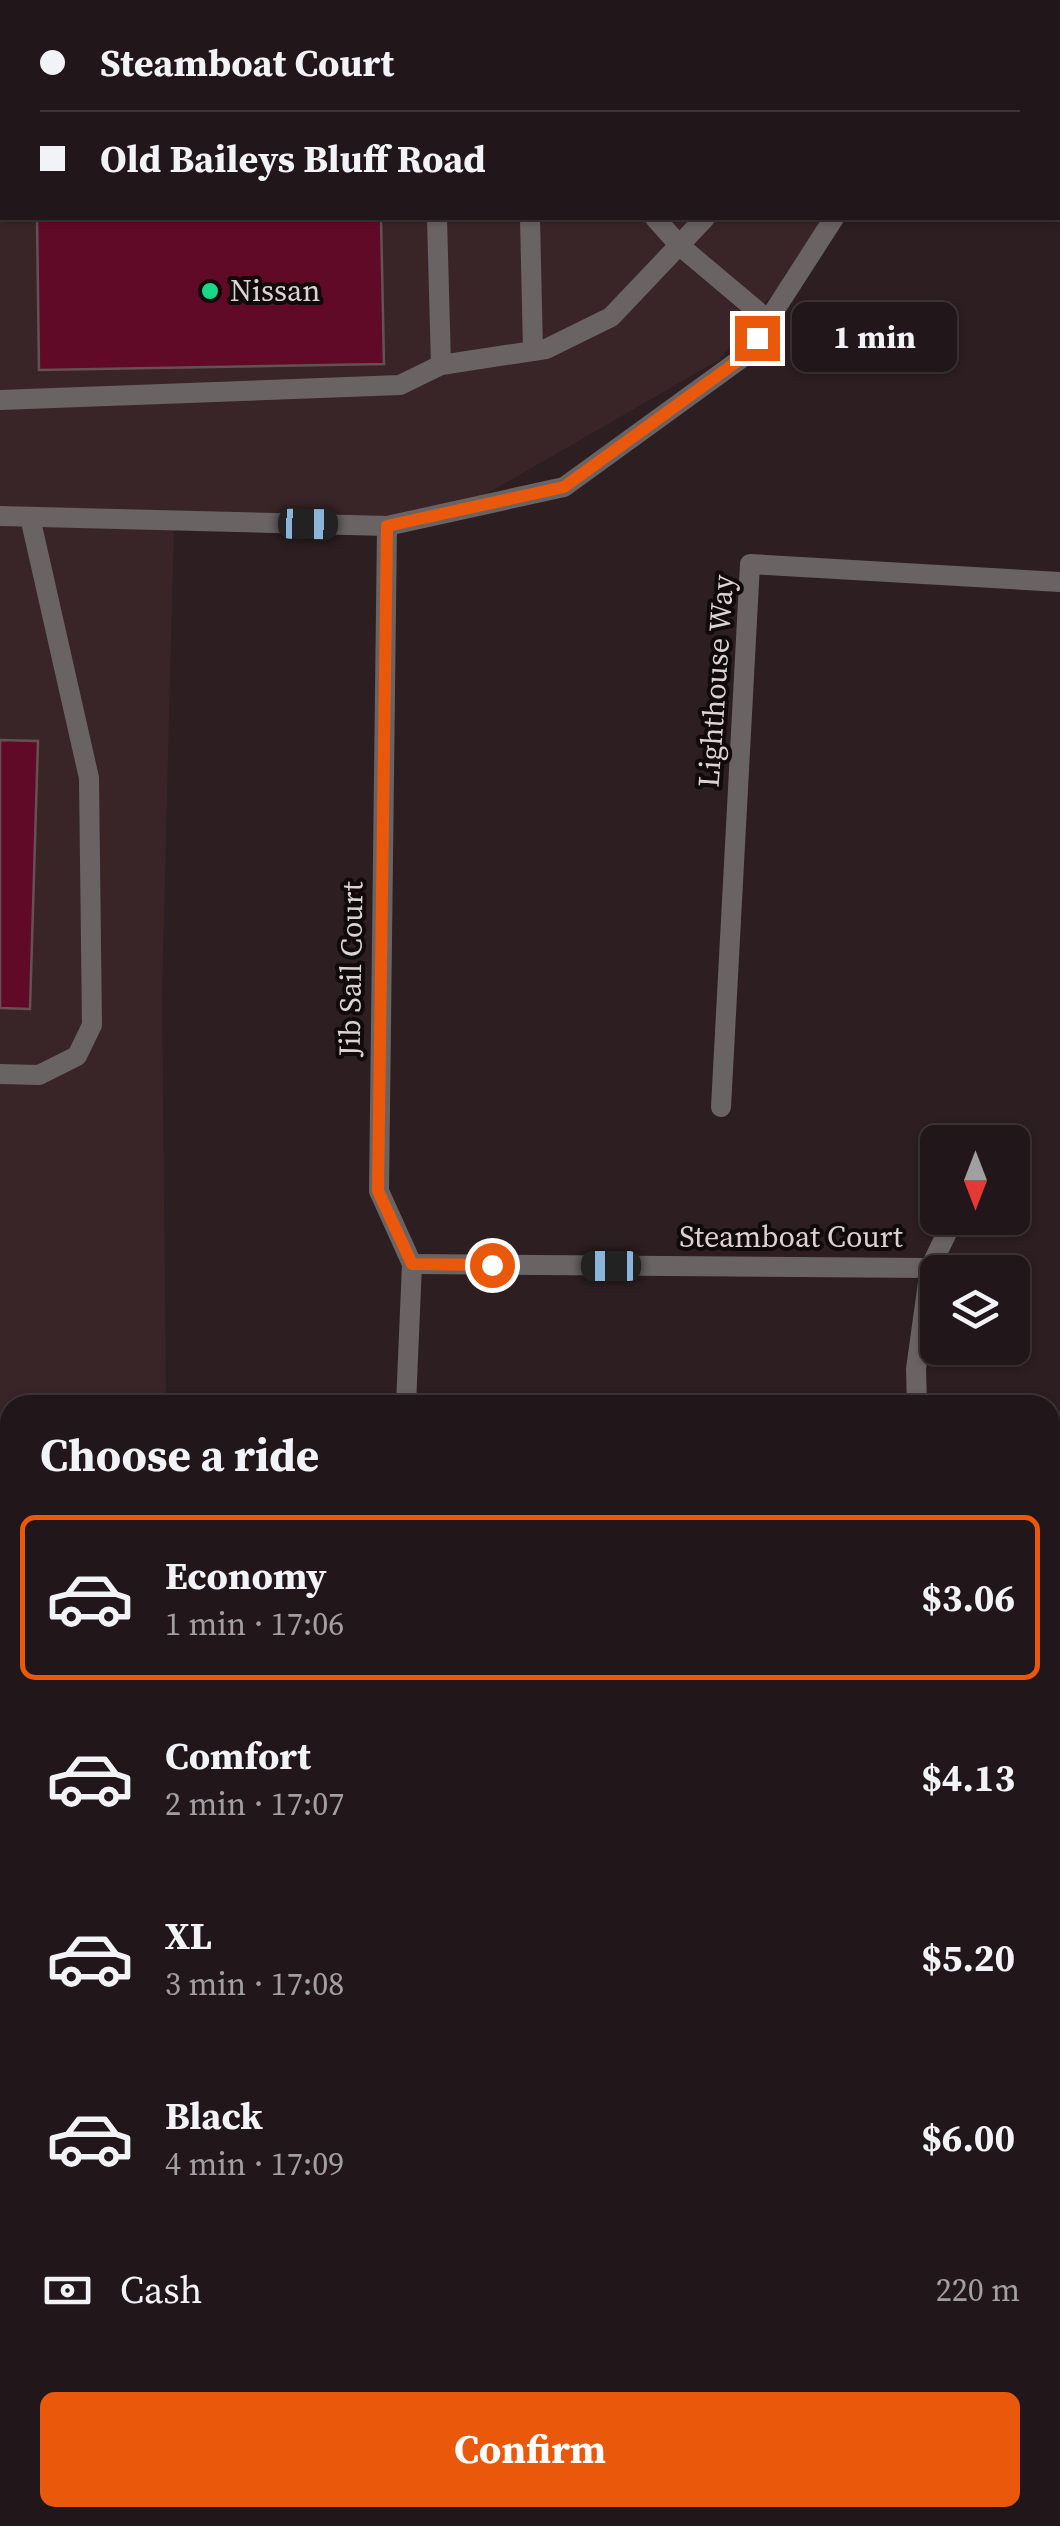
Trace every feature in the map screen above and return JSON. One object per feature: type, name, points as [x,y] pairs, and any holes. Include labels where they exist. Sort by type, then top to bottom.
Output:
[{"type":"street","points":[[437,220],[440,366]]},
{"type":"street","points":[[530,220],[533,350]]},
{"type":"street","points":[[656,220],[680,246],[768,320]]},
{"type":"street","points":[[0,400],[400,384],[440,366],[546,349],[611,317],[703,220]]},
{"type":"street","points":[[0,516],[387,526],[564,487],[746,355],[833,220]]},
{"type":"street","points":[[0,1074],[39,1076],[77,1056],[92,1025],[89,778],[30,517]]},
{"type":"street","name":"Jib Sail Court","points":[[387,526],[378,1191],[412,1264],[406,1395]]},
{"type":"street","name":"Lighthouse Way","points":[[721,1107],[750,564],[1060,582]]},
{"type":"street","name":"Steamboat Court","points":[[412,1264],[920,1268]]},
{"type":"street","points":[[917,1395],[920,1340]]},
{"type":"shaded area","points":[[0,220],[832,220],[719,360],[448,516],[174,520],[162,993],[166,1395],[0,1395]]},
{"type":"building","name":"Nissan","points":[[37,220],[381,220],[384,364],[39,370]]},
{"type":"building","points":[[0,740],[38,741],[30,1009],[0,1008]]},
{"type":"place","name":"Nissan","points":[[210,291]]},
{"type":"route","points":[[492,1265],[412,1264],[378,1191],[387,526],[564,487],[746,355],[757,338]]}]
